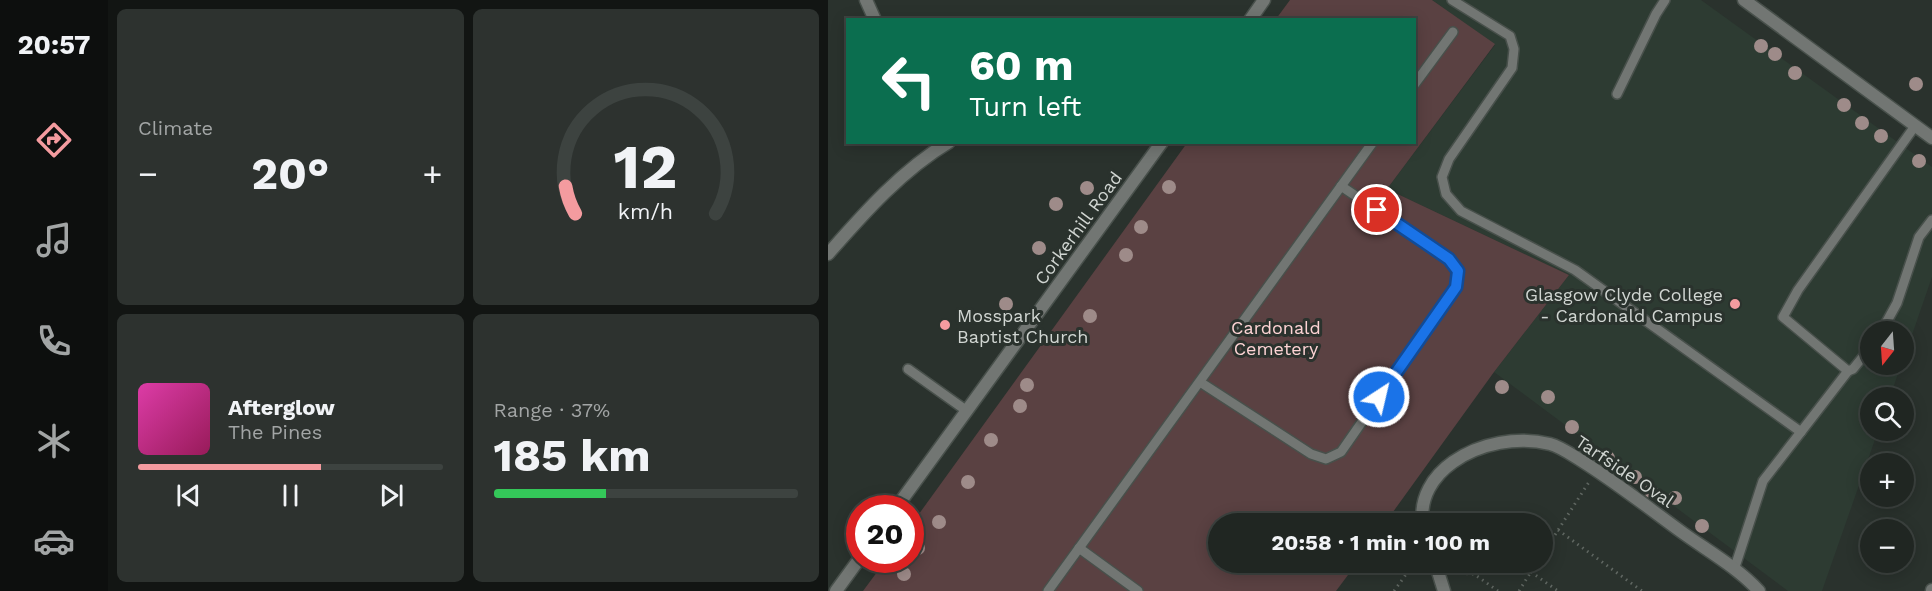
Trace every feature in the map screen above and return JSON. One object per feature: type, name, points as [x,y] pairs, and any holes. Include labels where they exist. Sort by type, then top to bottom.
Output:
[{"type":"street","points":[[866,0],[874,18]]},
{"type":"street","points":[[1251,18],[1264,0]]},
{"type":"street","points":[[1744,0],[1932,138]]},
{"type":"street","name":"Corkerhill Road","points":[[906,495],[1161,144]]},
{"type":"street","points":[[828,254],[873,203],[935,146]]},
{"type":"street","name":"Tarfside Oval","points":[[1422,513],[1423,499],[1431,485],[1444,468],[1463,455],[1480,447],[1512,442],[1544,443],[1571,454],[1597,470],[1734,570],[1759,591]]},
{"type":"street","points":[[836,591],[849,573]]},
{"type":"street","points":[[1439,573],[1444,591]]},
{"type":"lane","points":[[1452,0],[1510,36],[1514,49],[1512,69],[1449,159],[1442,177],[1446,194],[1461,211],[1575,270],[1801,432]]},
{"type":"lane","points":[[1617,94],[1665,0]]},
{"type":"lane","points":[[1416,82],[1453,32]]},
{"type":"lane","points":[[1848,371],[1783,317],[1798,291],[1915,126]]},
{"type":"lane","points":[[1048,591],[1372,144]]},
{"type":"lane","points":[[1200,382],[1311,454],[1326,459],[1341,452],[1456,287],[1458,271],[1449,259],[1341,186]]},
{"type":"lane","points":[[1887,321],[1898,303],[1919,237],[1932,220]]},
{"type":"lane","points":[[1734,570],[1763,481],[1848,371],[1853,369],[1860,360]]},
{"type":"lane","points":[[908,369],[967,411]]},
{"type":"lane","points":[[1079,548],[1138,591]]},
{"type":"path","points":[[1553,538],[1597,470]]},
{"type":"path","points":[[1558,530],[1642,591]]},
{"type":"path","points":[[1394,591],[1407,573]]},
{"type":"path","points":[[1468,573],[1474,574],[1498,591]]},
{"type":"path","points":[[1519,591],[1530,573]]},
{"type":"path","points":[[1532,573],[1558,591]]},
{"type":"shaded area","name":"Glasgow Clyde College - Cardonald Campus","points":[[1432,0],[1701,0],[1932,167],[1932,277],[1914,329],[1914,321],[1860,321],[1860,375],[1898,375],[1893,387],[1860,387],[1860,441],[1874,441],[1870,453],[1860,453],[1860,482],[1822,591],[1788,591],[1494,372],[1569,275],[1387,189],[1495,45]]},
{"type":"green space","name":"Cardonald Cemetery","points":[[1290,0],[1432,0],[1495,44],[1387,189],[1569,275],[1494,372],[1392,513],[1208,513],[1208,573],[1350,573],[1336,591],[863,591],[876,573],[924,573],[924,507],[1186,144],[1416,144],[1416,18],[1277,18]]},
{"type":"place","name":"Glasgow Clyde College - Cardonald Campus","points":[[1735,304]]},
{"type":"place","name":"Mosspark Baptist Church","points":[[945,325]]},
{"type":"route","points":[[1377,210],[1449,259],[1458,271],[1456,287],[1379,397]]}]
